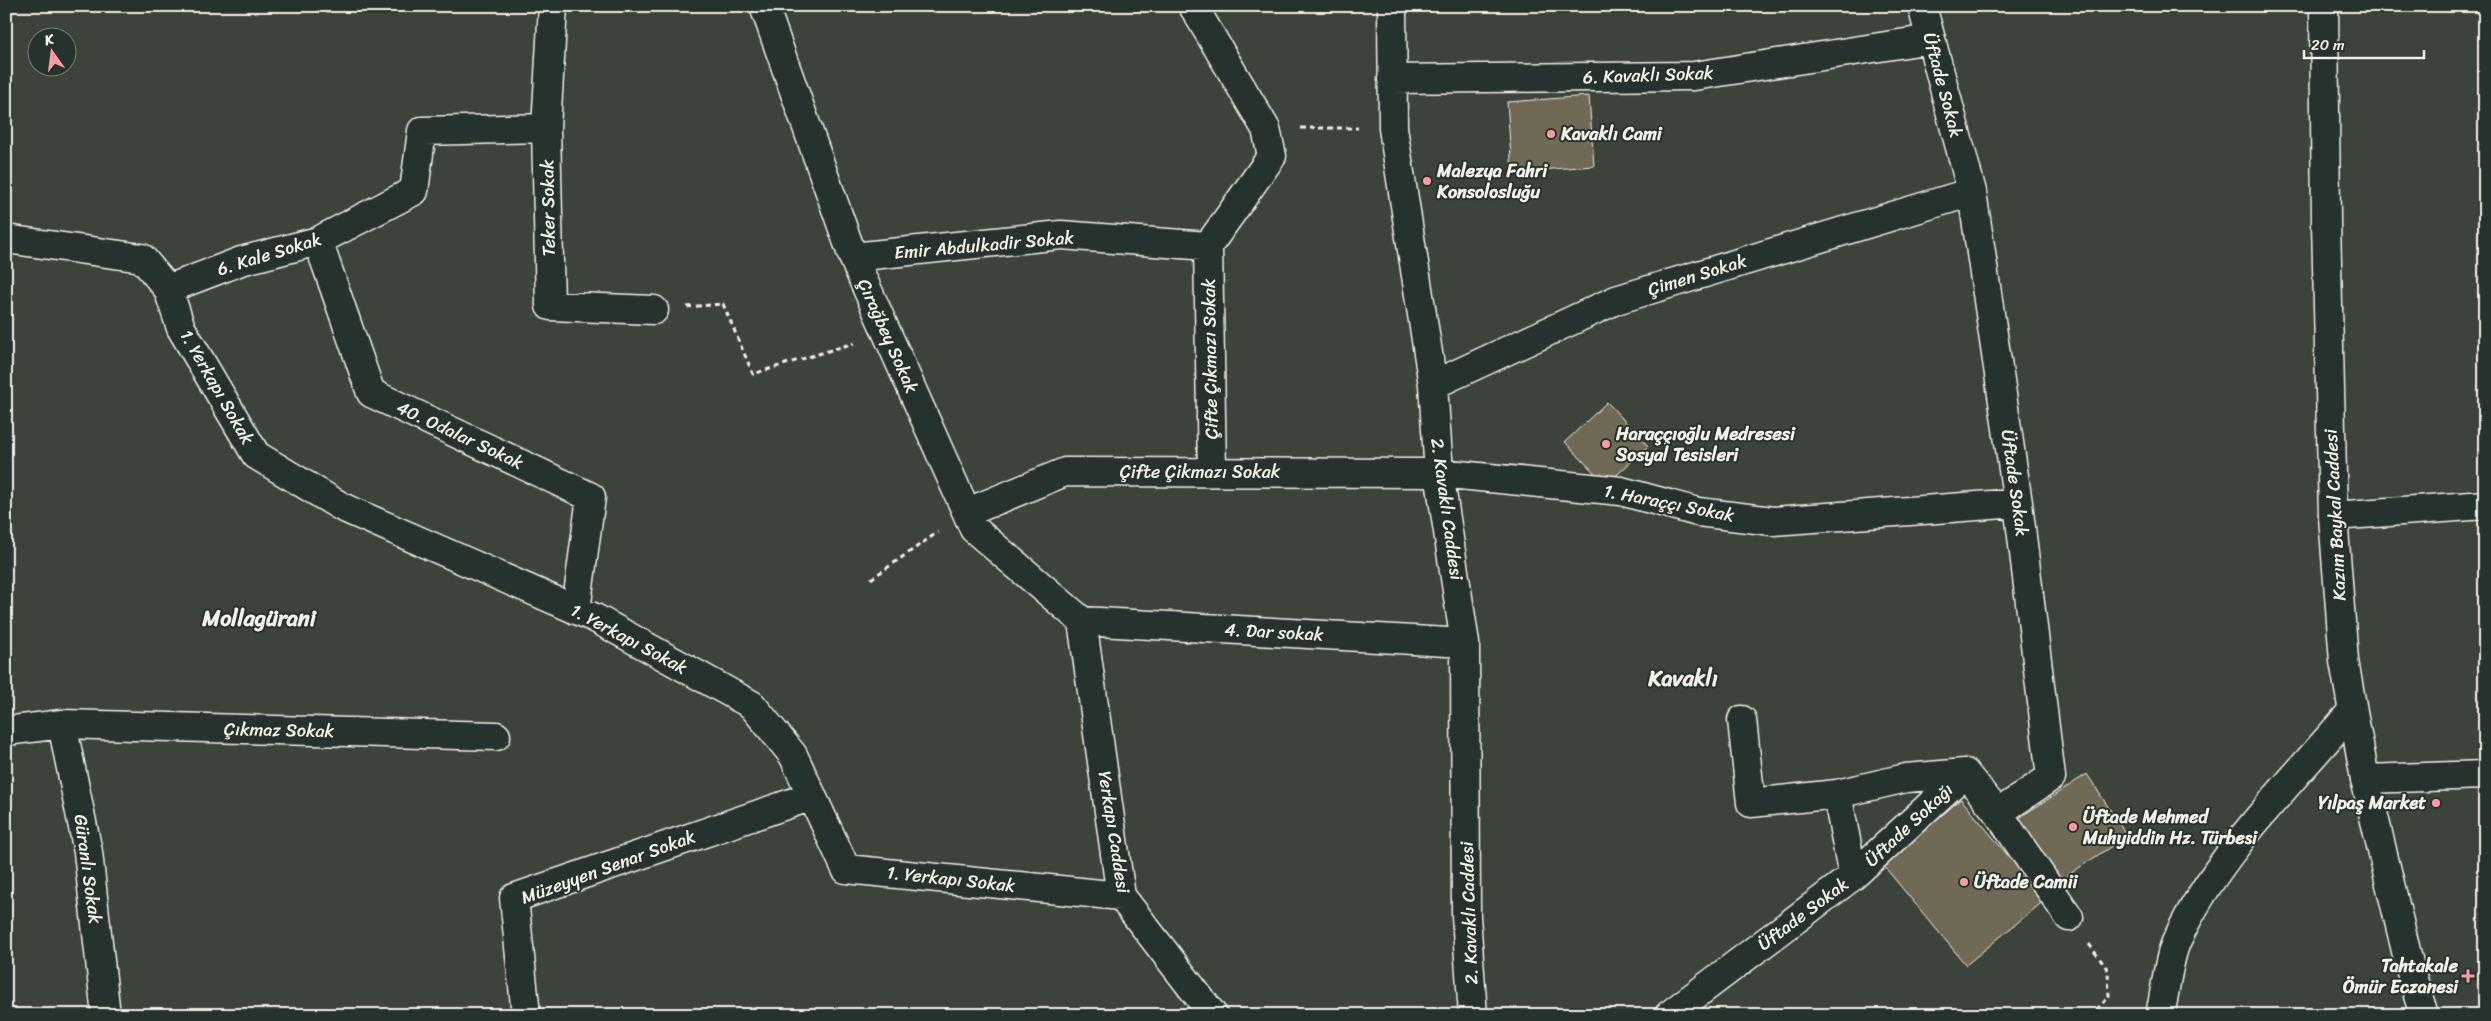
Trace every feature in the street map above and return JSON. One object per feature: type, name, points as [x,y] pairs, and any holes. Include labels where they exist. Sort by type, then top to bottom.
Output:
[{"type":"street","name":"Teker Sokak","points":[[554,6],[546,128],[550,306],[654,310]]},
{"type":"street","name":"Çırağbey Sokak","points":[[764,6],[853,257],[974,529],[1082,621]]},
{"type":"street","points":[[1193,6],[1266,128],[1272,156],[1208,246]]},
{"type":"street","name":"2. Kavaklı Caddesi","points":[[1392,6],[1393,128],[1433,386],[1439,473],[1465,643],[1466,916],[1473,1015]]},
{"type":"street","name":"Üftade Sokak","points":[[1922,6],[1972,192],[2018,503],[2051,777],[1998,813]]},
{"type":"street","name":"Kazım Baykal Caddesi","points":[[2324,6],[2326,222],[2333,516],[2344,661],[2365,779],[2412,976],[2424,1015]]},
{"type":"street","name":"6. Kavaklı Sokak","points":[[1392,79],[1694,76],[1931,39]]},
{"type":"street","name":"6. Kale Sokak","points":[[168,289],[241,261],[318,241],[414,191],[422,131],[546,128]]},
{"type":"street","name":"Çimen Sokak","points":[[1433,386],[1616,300],[1972,192]]},
{"type":"street","name":"Emir Abdulkadir Sokak","points":[[853,257],[1061,235],[1208,246]]},
{"type":"street","points":[[6,239],[142,258],[168,289]]},
{"type":"street","name":"40. Odalar Sokak","points":[[318,241],[371,393],[591,497],[576,610]]},
{"type":"street","name":"Çifte Çıkmazı Sokak","points":[[1208,246],[1212,472]]},
{"type":"street","name":"1. Yerkapı Sokak","points":[[168,289],[181,328],[256,455],[342,507],[595,618],[752,705],[792,755],[846,869],[1121,896]]},
{"type":"street","name":"Çifte Çikmazı Sokak","points":[[968,512],[1065,472],[1439,473]]},
{"type":"street","name":"1. Haraççı Sokak","points":[[1439,473],[1621,490],[1698,512],[1773,521],[2018,503]]},
{"type":"street","points":[[2333,516],[2485,505]]},
{"type":"street","name":"4. Dar sokak","points":[[1082,621],[1465,643]]},
{"type":"street","name":"Yerkapı Caddesi","points":[[1082,621],[1121,896],[1213,1015]]},
{"type":"street","points":[[2160,1015],[2176,942],[2206,888],[2244,837],[2352,711]]},
{"type":"street","points":[[1742,720],[1751,803],[1837,794]]},
{"type":"street","name":"Çıkmaz Sokak","points":[[6,731],[62,724],[496,736]]},
{"type":"street","name":"Güranlı Sokak","points":[[62,724],[88,852],[106,1015]]},
{"type":"street","name":"Üftade Sokağı","points":[[1837,794],[1906,778],[1965,773]]},
{"type":"street","name":"Üftade Sokağı","points":[[1965,773],[1998,813]]},
{"type":"street","name":"Üftade Sokağı","points":[[1853,876],[1965,773]]},
{"type":"street","points":[[2365,779],[2485,775]]},
{"type":"street","name":"Üftade Sokak","points":[[1668,1015],[1853,876],[1837,794]]},
{"type":"street","name":"Müzeyyen Senar Sokak","points":[[526,1015],[514,898],[812,796]]},
{"type":"street","points":[[1998,813],[2069,917]]},
{"type":"path","points":[[1266,128],[1393,128]]},
{"type":"path","points":[[654,310],[723,304],[753,374],[886,334]]},
{"type":"path","points":[[871,579],[968,512]]},
{"type":"path","points":[[2069,917],[2108,970],[2109,997],[2090,1015]]},
{"type":"building","name":"Kavaklı Cami","points":[[1589,96],[1594,166],[1512,172],[1507,102]]},
{"type":"building","name":"Haraççıoğlu Medresesi Sosyal Tesisleri","points":[[1607,402],[1648,446],[1606,485],[1565,442]]},
{"type":"building","name":"Üftade Mehmed Muhyiddin Hz. Türbesi","points":[[2087,774],[2127,836],[2059,881],[2019,818]]},
{"type":"building","name":"Üftade Camii","points":[[1961,799],[2045,900],[1966,965],[1883,865]]},
{"type":"place","name":"Kavaklı Cami","points":[[1551,134]]},
{"type":"place","name":"Malezya Fahri Konsolosluğu","points":[[1427,181]]},
{"type":"place","name":"Haraççıoğlu Medresesi Sosyal Tesisleri","points":[[1606,444]]},
{"type":"place","name":"Yılpaş Market","points":[[2436,803]]},
{"type":"place","name":"Üftade Mehmed Muhyiddin Hz. Türbesi","points":[[2073,827]]},
{"type":"place","name":"Üftade Camii","points":[[1964,882]]},
{"type":"place","name":"Tahtakale Ömür Eczanesi","points":[[2468,976]]},
{"type":"district","name":"Mollagürani","points":[[259,618]]},
{"type":"district","name":"Kavaklı","points":[[1683,678]]}]
